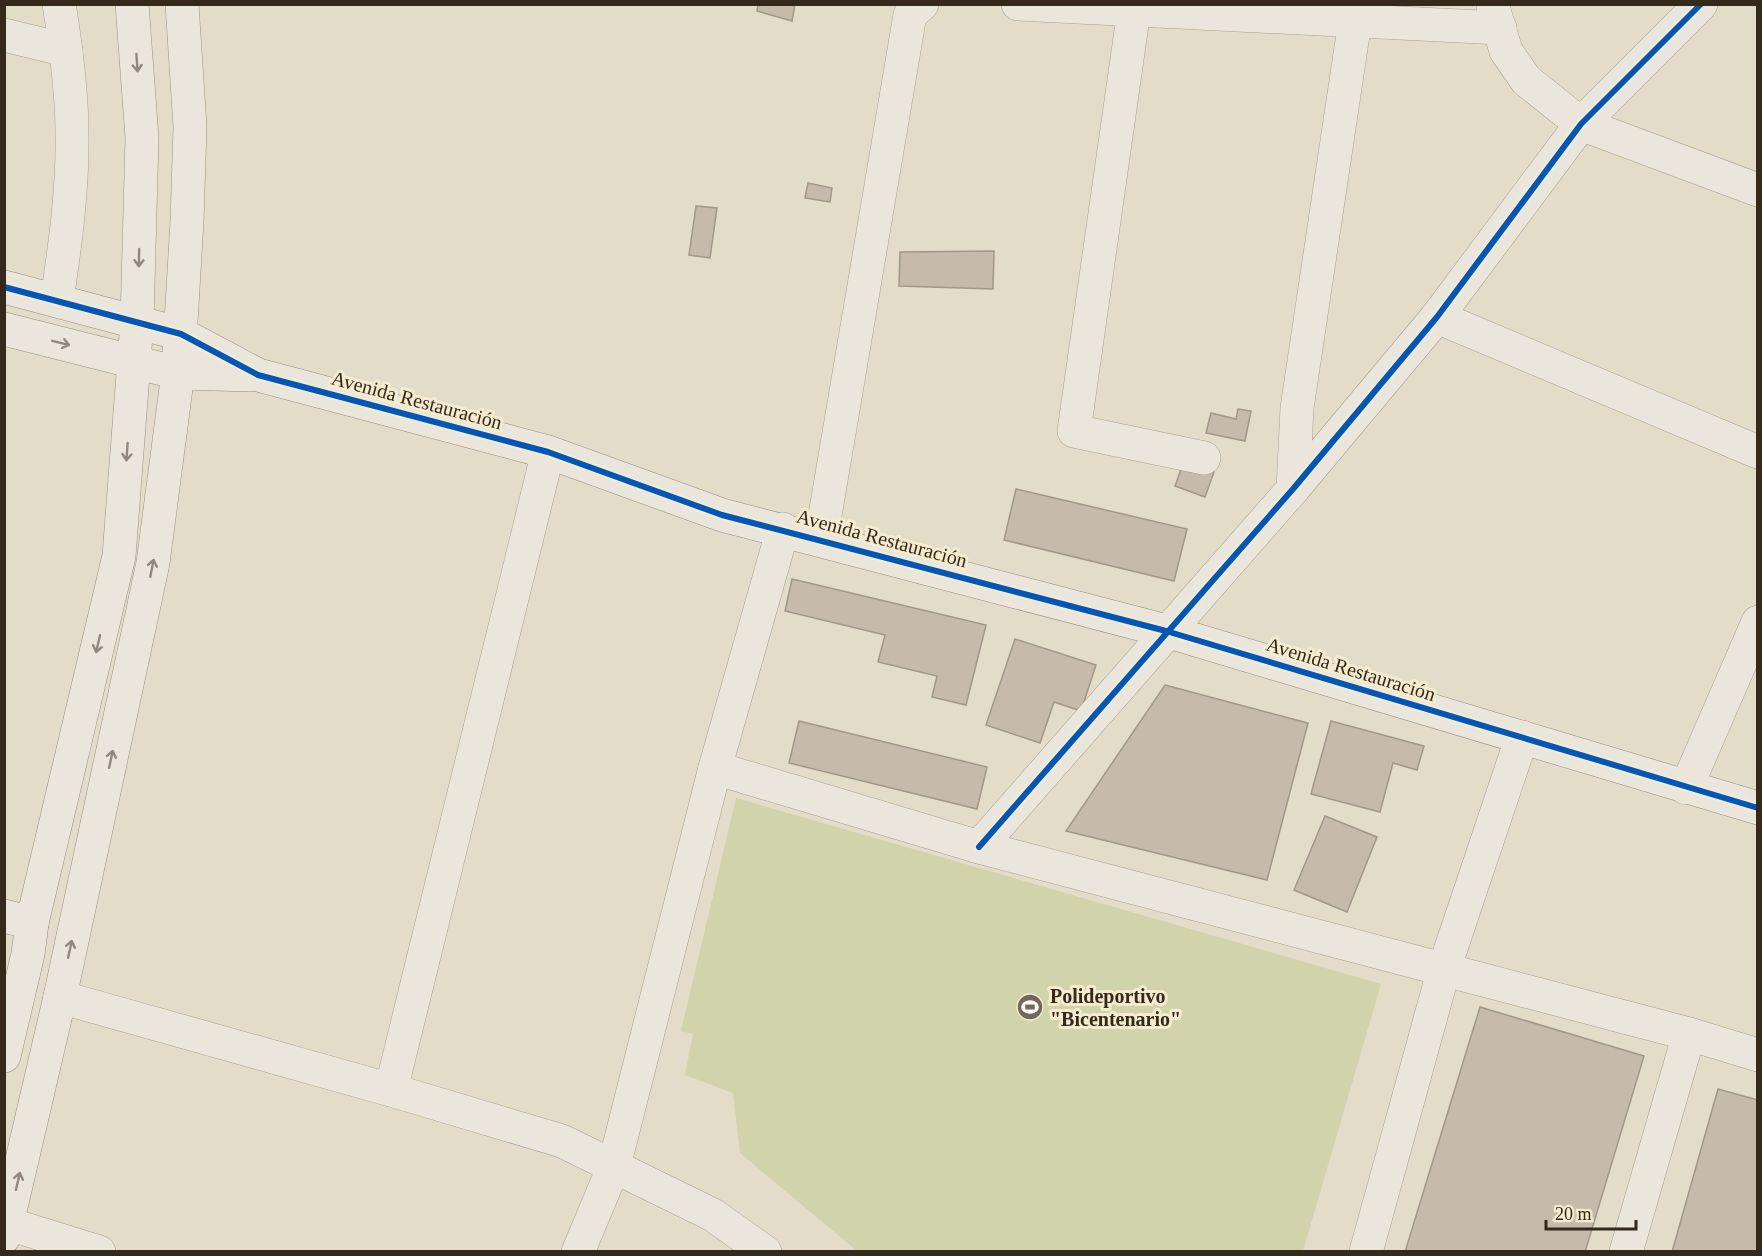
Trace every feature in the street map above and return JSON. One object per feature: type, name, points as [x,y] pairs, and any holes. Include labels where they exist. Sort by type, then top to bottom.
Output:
[{"type":"street","points":[[57,300],[66,233],[72,134],[60,4]]},
{"type":"street","points":[[4,1056],[17,936],[119,556],[137,322],[142,138],[132,4]]},
{"type":"street","points":[[99,1251],[7,1231],[60,997],[153,563],[181,334],[190,127],[182,4]]},
{"type":"street","points":[[821,539],[910,15],[922,4]]},
{"type":"street","points":[[1018,4],[1355,21],[1496,16],[1506,51],[1526,80],[1581,124],[1758,190]]},
{"type":"street","points":[[979,848],[1166,631],[1293,489],[1437,318],[1581,124],[1701,4]]},
{"type":"street","points":[[1134,10],[1074,431],[1204,459]]},
{"type":"street","points":[[1293,489],[1297,408],[1355,21]]},
{"type":"street","points":[[4,35],[66,50]]},
{"type":"street","name":"Avenida Restauración","points":[[4,287],[181,334],[258,375],[548,452],[722,515],[783,529],[1166,631],[1758,808]]},
{"type":"street","points":[[1437,318],[1758,452]]},
{"type":"street","name":"Avenida Restauración","points":[[4,329],[178,373],[258,375]]},
{"type":"street","points":[[391,1090],[548,452]]},
{"type":"street","points":[[578,1251],[614,1166],[715,768],[783,529]]},
{"type":"street","points":[[1686,788],[1758,622]]},
{"type":"street","points":[[1366,1251],[1444,969],[1522,737]]},
{"type":"street","points":[[715,768],[979,848],[1689,1034],[1758,1055]]},
{"type":"street","points":[[60,997],[391,1090],[561,1142],[713,1215],[765,1251]]},
{"type":"street","points":[[1626,1251],[1689,1034]]},
{"type":"green space","name":"Polideportivo \"Bicentenario\"","points":[[736,798],[1381,984],[1303,1251],[857,1251],[740,1153],[733,1093],[685,1075],[693,1034],[681,1031]]},
{"type":"building","points":[[758,4],[795,4],[792,21],[757,11]]},
{"type":"building","points":[[808,183],[832,188],[830,202],[805,198]]},
{"type":"building","points":[[696,206],[717,208],[710,258],[689,255]]},
{"type":"building","points":[[994,251],[993,289],[899,286],[900,252]]},
{"type":"building","points":[[1238,409],[1251,411],[1245,441],[1206,433],[1211,413],[1236,419]]},
{"type":"building","points":[[1184,461],[1214,472],[1205,497],[1175,486]]},
{"type":"building","points":[[1016,489],[1187,529],[1174,581],[1004,540]]},
{"type":"building","points":[[792,579],[986,625],[966,705],[932,697],[937,676],[878,662],[885,635],[785,611]]},
{"type":"building","points":[[1015,639],[1096,665],[1081,711],[1054,702],[1040,743],[986,725]]},
{"type":"building","points":[[1165,685],[1308,723],[1267,880],[1066,831]]},
{"type":"building","points":[[799,721],[987,767],[977,809],[789,763]]},
{"type":"building","points":[[1331,721],[1424,746],[1417,770],[1393,763],[1380,812],[1311,794]]},
{"type":"building","points":[[1325,816],[1377,837],[1347,912],[1294,890]]},
{"type":"building","points":[[1480,1007],[1644,1056],[1585,1252],[1405,1252]]},
{"type":"building","points":[[1718,1089],[1758,1100],[1758,1252],[1672,1252]]},
{"type":"cycle path","points":[[979,847],[1293,489],[1437,317],[1581,124],[1701,4]]},
{"type":"cycle path","points":[[4,287],[181,334],[258,375],[548,452],[722,515],[1166,631],[1758,808]]},
{"type":"place","name":"Polideportivo \"Bicentenario\"","points":[[1030,1007]]}]
